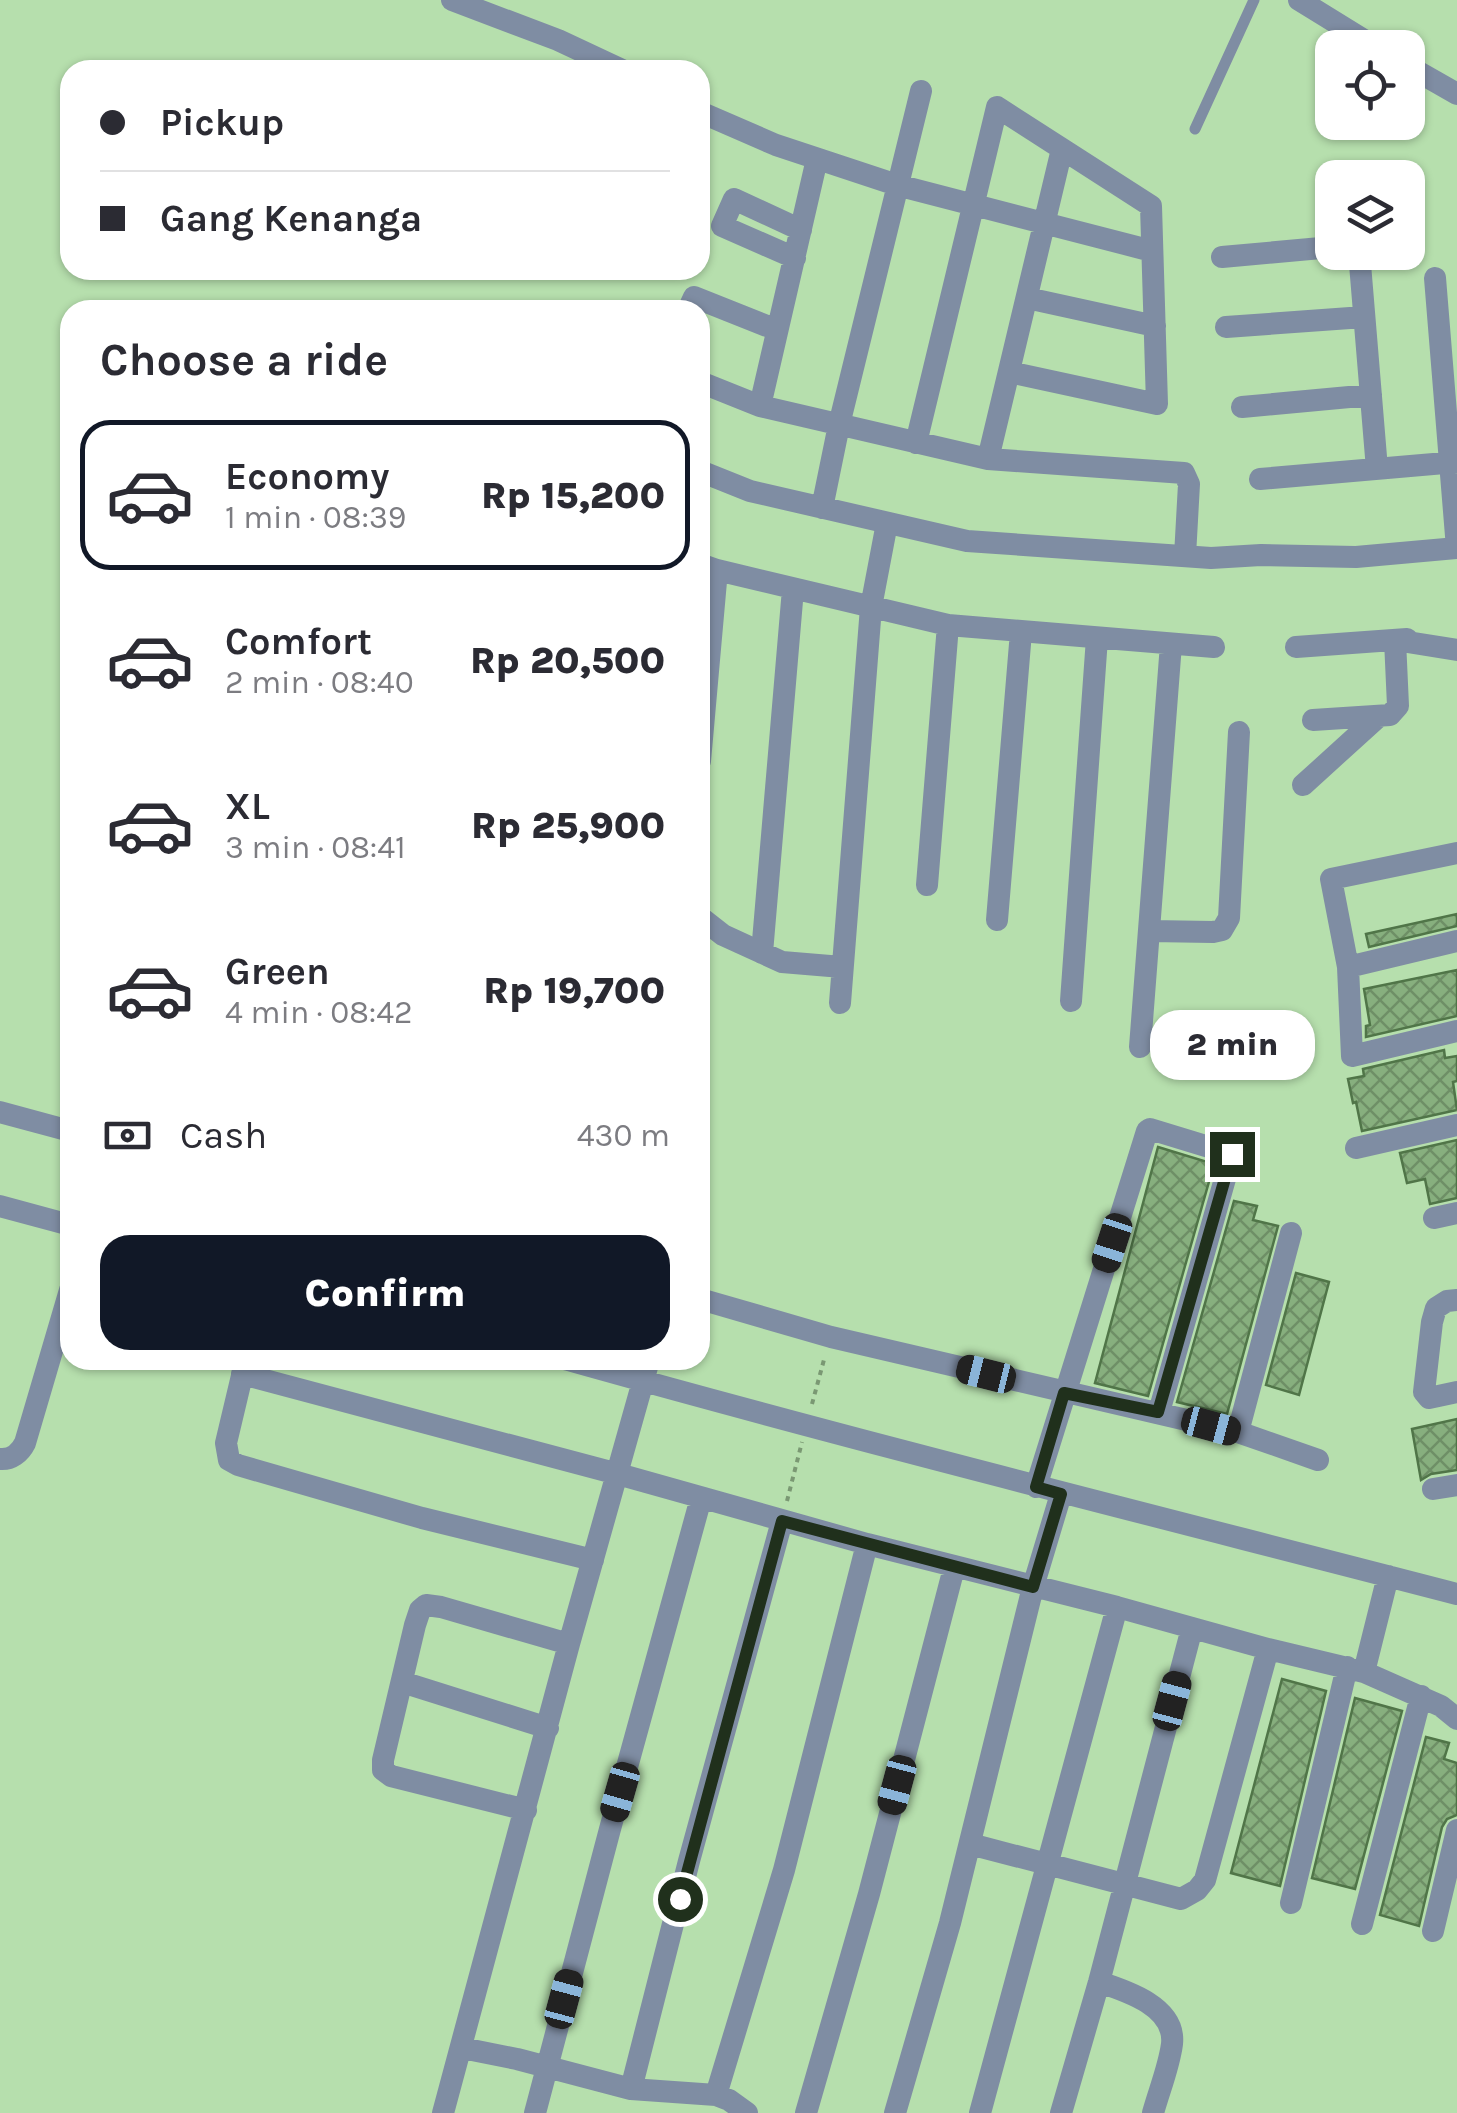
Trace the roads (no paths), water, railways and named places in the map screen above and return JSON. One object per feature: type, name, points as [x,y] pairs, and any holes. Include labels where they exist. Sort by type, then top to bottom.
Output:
[{"type":"street","points":[[452,0],[601,60]]},
{"type":"street","points":[[1299,0],[1348,30]]},
{"type":"street","points":[[1425,76],[1457,94]]},
{"type":"street","points":[[822,508],[921,91]]},
{"type":"street","points":[[916,443],[997,107],[1151,206],[1157,404],[1009,372]]},
{"type":"street","points":[[710,116],[776,145],[897,184],[1152,250]]},
{"type":"street","points":[[988,459],[1062,149]]},
{"type":"street","points":[[760,406],[817,159]]},
{"type":"street","points":[[795,258],[722,226],[734,200],[801,230]]},
{"type":"street","points":[[1222,257],[1315,249]]},
{"type":"street","points":[[1360,270],[1377,469]]},
{"type":"street","points":[[710,475],[750,492],[967,541],[1210,558],[1356,557],[1457,548],[1453,462],[1434,278]]},
{"type":"street","points":[[1027,298],[1154,326]]},
{"type":"street","points":[[710,304],[777,330]]},
{"type":"street","points":[[1226,327],[1364,317]]},
{"type":"street","points":[[710,386],[760,406],[988,459],[1184,473],[1188,484],[1185,556]]},
{"type":"street","points":[[1242,407],[1371,395]]},
{"type":"street","points":[[1260,479],[1453,462]]},
{"type":"street","points":[[840,1003],[871,608],[887,523]]},
{"type":"street","points":[[710,567],[948,625],[1214,647]]},
{"type":"street","points":[[762,953],[793,588]]},
{"type":"street","points":[[928,884],[948,625]]},
{"type":"street","points":[[997,920],[1021,632]]},
{"type":"street","points":[[1296,647],[1457,636]]},
{"type":"street","points":[[1070,1001],[1097,638]]},
{"type":"street","points":[[1395,640],[1457,650]]},
{"type":"street","points":[[1313,720],[1390,715],[1398,706],[1395,640]]},
{"type":"street","points":[[1140,1047],[1170,644]]},
{"type":"street","points":[[1303,785],[1379,716]]},
{"type":"street","points":[[1150,931],[1213,932],[1222,930],[1229,918],[1238,732]]},
{"type":"street","points":[[1457,853],[1331,879],[1348,967],[1352,1056],[1457,1031]]},
{"type":"street","points":[[710,925],[723,935],[782,962],[842,967]]},
{"type":"street","points":[[1348,967],[1457,941]]},
{"type":"street","points":[[0,1112],[60,1127]]},
{"type":"street","points":[[1356,1148],[1457,1125]]},
{"type":"street","points":[[1036,1487],[1147,1131],[1156,1130],[1232,1154],[1158,1412]]},
{"type":"street","points":[[2,1213],[60,1223]]},
{"type":"street","points":[[1238,1432],[1292,1233]]},
{"type":"street","points":[[1457,1300],[1436,1308],[1424,1392],[1429,1398],[1457,1392]]},
{"type":"street","points":[[710,1301],[831,1336],[1238,1432],[1318,1460]]},
{"type":"street","points":[[0,1459],[22,1451],[60,1324]]},
{"type":"street","points":[[243,1370],[226,1443],[229,1460],[238,1465],[422,1518],[593,1560]]},
{"type":"street","points":[[254,1370],[954,1568],[1117,1606],[1356,1670],[1421,1696],[1457,1719]]},
{"type":"street","points":[[443,2113],[646,1371],[1061,1494],[1457,1594]]},
{"type":"street","points":[[1433,1490],[1457,1485]]},
{"type":"street","points":[[895,2113],[1061,1494]]},
{"type":"street","points":[[534,2113],[701,1498]]},
{"type":"street","points":[[632,2089],[689,1861],[782,1521]]},
{"type":"street","points":[[716,2095],[784,1870],[866,1544]]},
{"type":"street","points":[[806,2113],[869,1894],[954,1568]]},
{"type":"street","points":[[1291,1903],[1356,1670],[1388,1576]]},
{"type":"street","points":[[526,1810],[392,1776],[383,1770],[420,1610],[426,1605],[441,1607],[569,1644]]},
{"type":"street","points":[[980,2113],[1117,1606]]},
{"type":"street","points":[[1061,2113],[1100,1982],[1192,1628]]},
{"type":"street","points":[[970,1844],[1181,1899],[1197,1890],[1205,1880],[1268,1649]]},
{"type":"street","points":[[402,1682],[548,1728]]},
{"type":"street","points":[[1362,1924],[1421,1696]]},
{"type":"street","points":[[1433,1931],[1457,1830]]},
{"type":"street","points":[[1100,1982],[1134,1993],[1165,2017],[1171,2030],[1172,2042],[1153,2113]]},
{"type":"street","points":[[462,2048],[632,2089],[716,2095],[747,2113]]},
{"type":"lane","points":[[1195,129],[1254,0]]}]
